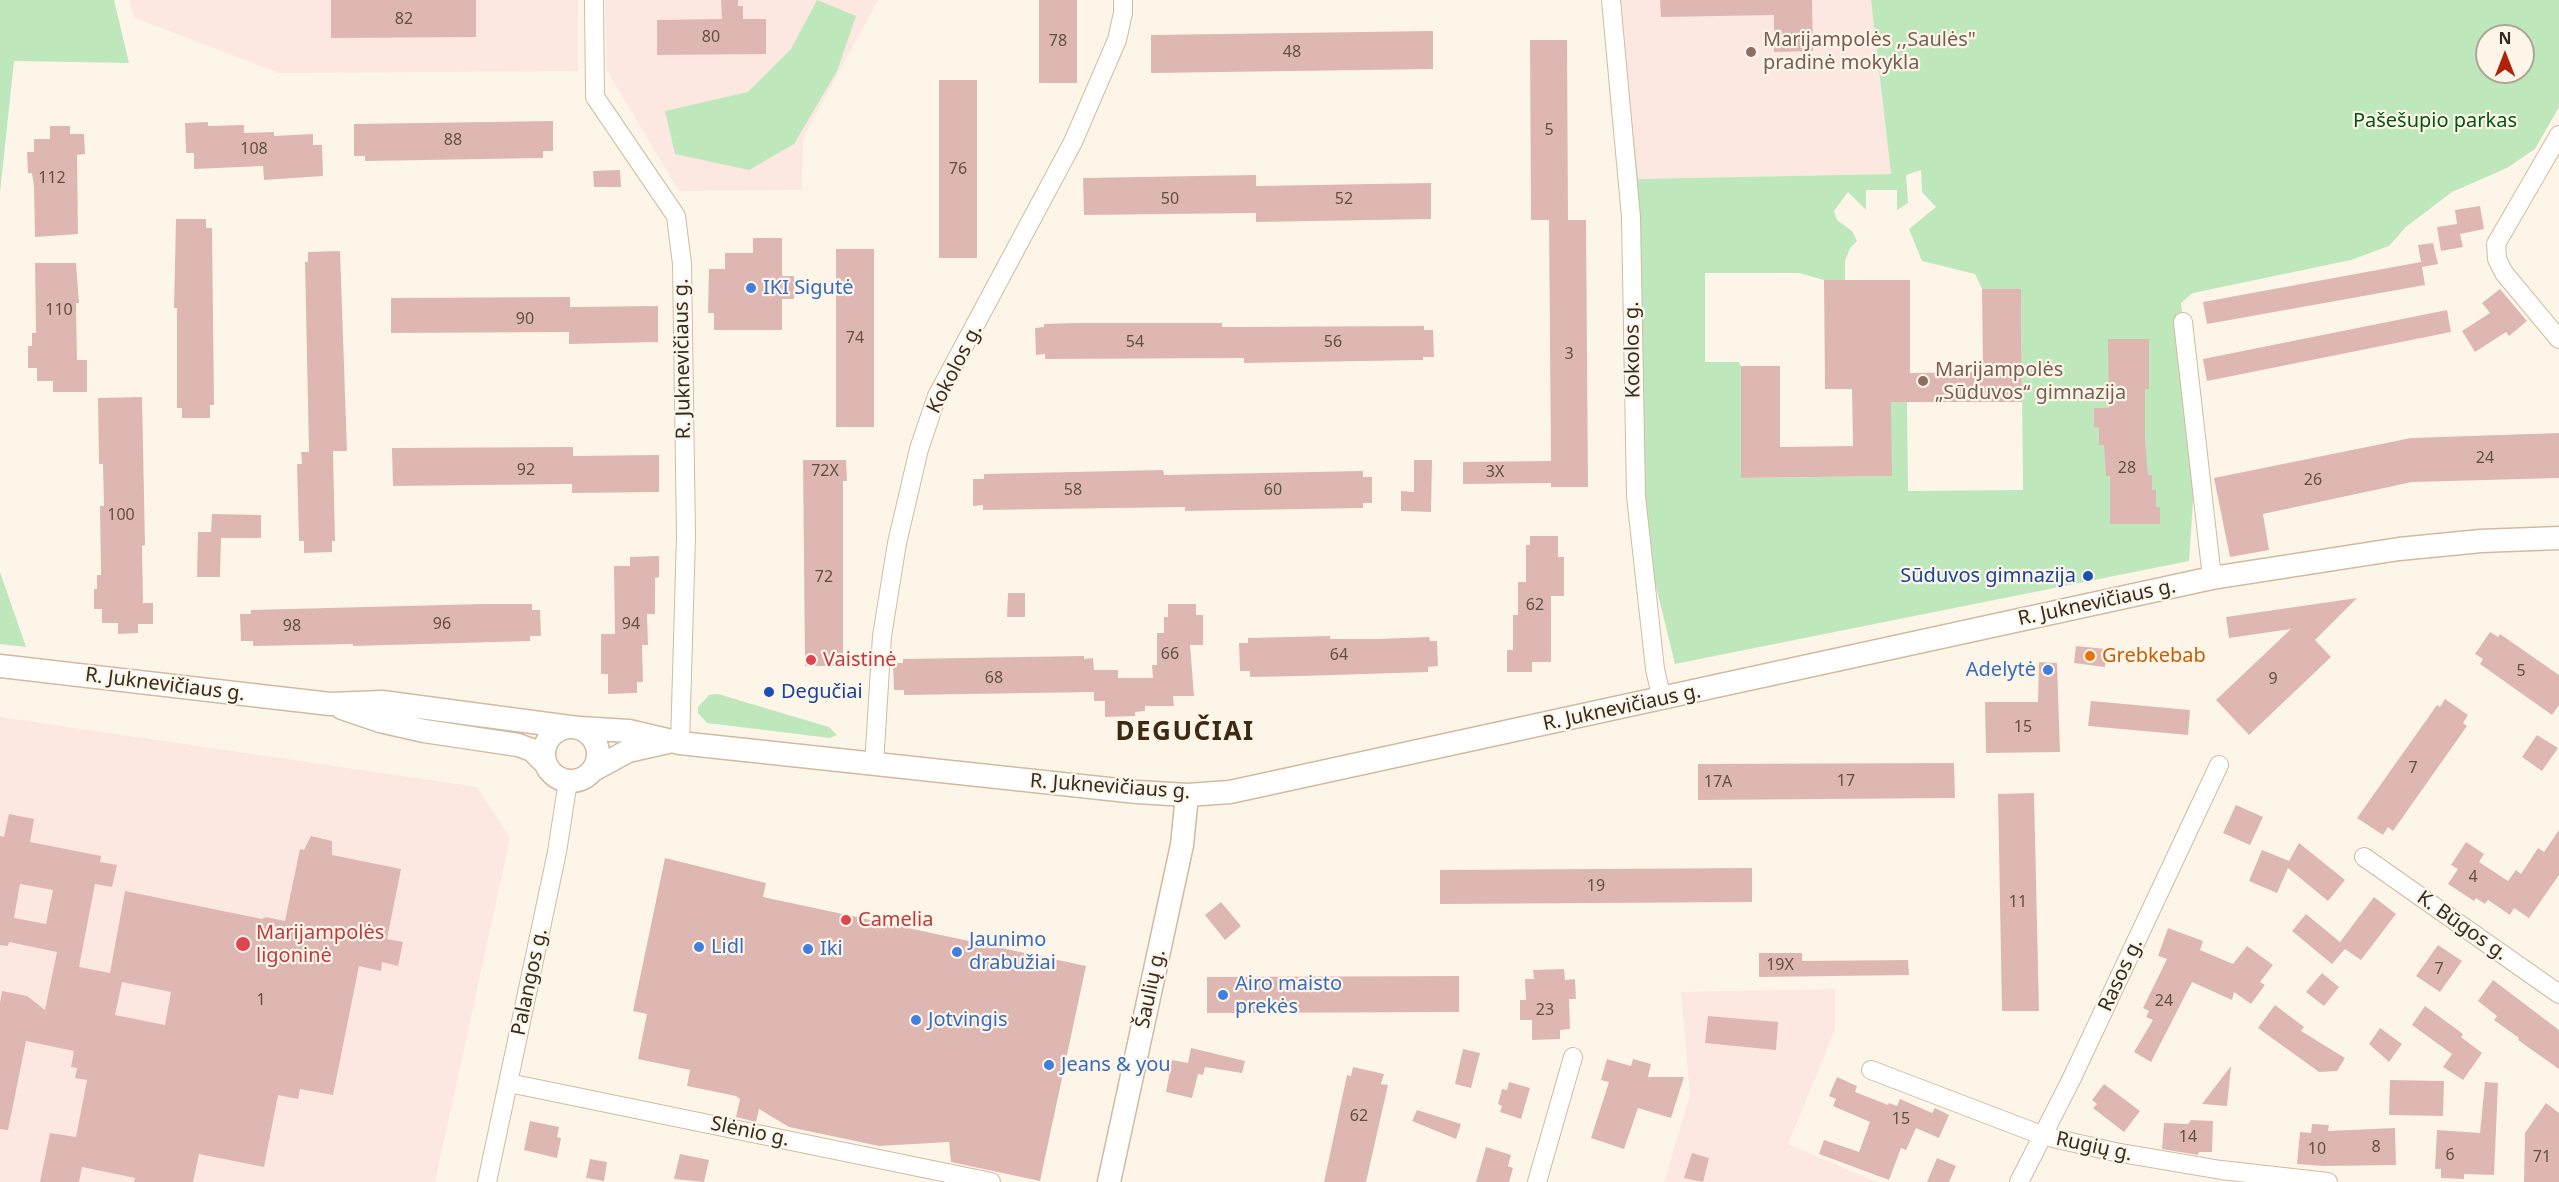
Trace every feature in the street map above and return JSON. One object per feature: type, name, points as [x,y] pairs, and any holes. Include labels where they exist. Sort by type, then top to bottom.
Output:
[{"type":"street","name":"R. Juknevičiaus g.","points":[[594,0],[595,98],[676,216],[680,252],[686,525],[675,743]]},
{"type":"street","name":"Kokolos g.","points":[[874,765],[882,636],[897,543],[919,449],[937,396],[1073,142],[1117,40],[1124,13],[1123,0]]},
{"type":"street","name":"Kokolos g.","points":[[1611,0],[1630,196],[1636,496],[1655,669],[1662,700]]},
{"type":"street","points":[[2559,135],[2496,244],[2497,259],[2504,273],[2559,339]]},
{"type":"street","points":[[2183,322],[2212,578]]},
{"type":"street","name":"R. Juknevičiaus g.","points":[[0,666],[330,704],[382,702],[575,727],[629,731],[655,735],[675,743],[1187,795],[1230,792],[1271,784],[2212,578],[2399,549],[2481,541],[2559,538]]},
{"type":"street","name":"R. Juknevičiaus g.","points":[[330,704],[380,721],[518,745],[532,750],[545,763]]},
{"type":"street","points":[[575,727],[595,740],[598,749],[595,769],[583,779],[567,781],[554,775],[545,763],[545,746],[555,732],[575,727]]},
{"type":"street","name":"R. Juknevičiaus g.","points":[[595,769],[628,751],[675,743]]},
{"type":"street","name":"Rasos g.","points":[[2019,1182],[2044,1136],[2219,765]]},
{"type":"street","name":"Palangos g.","points":[[487,1182],[557,852],[567,781]]},
{"type":"street","name":"Šaulių g.","points":[[1109,1182],[1182,845],[1187,795]]},
{"type":"street","name":"K. Būgos g.","points":[[2364,857],[2559,994]]},
{"type":"street","points":[[1537,1182],[1573,1057]]},
{"type":"street","name":"Rugių g.","points":[[1871,1070],[2044,1136],[2115,1152],[2221,1170],[2328,1182]]},
{"type":"street","name":"Slėnio g.","points":[[509,1083],[991,1182]]},
{"type":"shaded area","points":[[129,0],[578,0],[578,71],[279,73],[135,18]]},
{"type":"shaded area","points":[[605,0],[878,0],[803,138],[802,190],[679,191],[607,71]]},
{"type":"shaded area","name":"Marijampolės ,,Saulės\" pradinė mokykla","points":[[1621,0],[1871,0],[1891,174],[1637,179]]},
{"type":"shaded area","name":"Marijampolės ligoninė","points":[[0,717],[477,787],[510,838],[435,1182],[0,1182]]},
{"type":"shaded area","points":[[1835,989],[1835,1030],[1788,1144],[1877,1182],[1664,1182],[1690,1096],[1681,992]]},
{"type":"green space","points":[[0,0],[114,0],[129,63],[14,61],[0,193]]},
{"type":"green space","points":[[817,0],[856,16],[837,71],[794,144],[749,170],[675,154],[665,111],[748,92],[791,49]]},
{"type":"green space","name":"Pašešupio parkas","points":[[1871,0],[2559,0],[2559,107],[2535,149],[2507,168],[2452,192],[2406,227],[2389,246],[2351,260],[2193,293],[2181,303],[2197,441],[2189,561],[1675,664],[1637,509],[1622,105],[1630,104],[1638,179],[1891,174]],"holes":[[[1921,170],[1922,192],[1936,207],[1909,229],[1922,261],[1975,274],[1982,289],[2021,289],[2023,490],[1908,491],[1907,402],[1891,402],[1891,476],[1742,478],[1741,366],[1739,362],[1705,362],[1705,273],[1799,273],[1824,280],[1845,280],[1845,261],[1850,248],[1857,241],[1852,231],[1837,220],[1834,211],[1848,192],[1866,210],[1866,190],[1897,190],[1897,210],[1908,203],[1906,175]]]},
{"type":"green space","points":[[0,572],[26,647],[0,644]]},
{"type":"green space","points":[[718,694],[829,727],[837,735],[830,738],[707,723],[698,713],[698,707],[709,695]]},
{"type":"building","points":[[331,0],[476,0],[476,37],[331,38]]},
{"type":"building","points":[[721,0],[738,0],[738,6],[743,6],[743,19],[766,19],[766,54],[657,55],[657,20],[722,19]]},
{"type":"building","points":[[1039,0],[1077,0],[1077,83],[1039,83]]},
{"type":"building","points":[[1660,0],[1812,0],[1813,51],[1774,52],[1774,15],[1661,17]]},
{"type":"building","points":[[1433,31],[1433,69],[1151,73],[1151,35]]},
{"type":"building","points":[[1530,40],[1567,40],[1568,220],[1586,220],[1588,487],[1551,487],[1551,483],[1463,484],[1463,462],[1551,461],[1549,220],[1531,220]]},
{"type":"building","points":[[939,80],[977,80],[977,258],[939,258]]},
{"type":"building","points":[[553,121],[553,151],[543,151],[543,158],[365,161],[365,156],[354,156],[354,124]]},
{"type":"building","points":[[208,122],[208,126],[244,125],[244,133],[274,132],[274,136],[313,134],[313,145],[322,145],[323,176],[264,180],[263,166],[194,169],[194,153],[186,153],[185,123]]},
{"type":"building","points":[[50,126],[70,126],[70,134],[84,134],[85,154],[77,155],[78,234],[35,237],[34,187],[32,173],[28,173],[27,152],[34,152],[34,139],[50,139]]},
{"type":"building","points":[[620,170],[621,187],[594,187],[593,171]]},
{"type":"building","points":[[1256,175],[1256,186],[1431,183],[1431,219],[1256,222],[1256,213],[1084,215],[1083,178]]},
{"type":"building","points":[[2480,206],[2484,229],[2460,234],[2463,247],[2441,251],[2437,227],[2457,224],[2455,210]]},
{"type":"building","points":[[176,219],[206,219],[206,228],[212,228],[214,405],[210,405],[210,418],[182,418],[182,408],[177,408],[177,308],[174,308]]},
{"type":"building","name":"IKI Sigutė","points":[[753,238],[782,238],[782,276],[794,276],[794,299],[782,299],[782,330],[714,330],[714,313],[708,313],[709,269],[725,269],[725,253],[753,253]]},
{"type":"building","points":[[2433,243],[2438,264],[2422,267],[2425,285],[2207,324],[2203,302],[2421,262],[2418,245]]},
{"type":"building","points":[[836,249],[874,249],[874,427],[836,427]]},
{"type":"building","points":[[340,251],[347,451],[333,451],[335,541],[332,541],[332,552],[304,553],[304,541],[299,541],[297,464],[302,464],[301,452],[309,452],[305,262],[308,262],[308,252]]},
{"type":"building","points":[[35,263],[76,263],[79,303],[76,303],[77,360],[87,360],[87,392],[53,392],[53,381],[37,381],[37,368],[28,368],[28,346],[32,346],[32,333],[36,333]]},
{"type":"building","name":"Marijampolės „Sūduvos“ gimnazija","points":[[1824,280],[1910,280],[1910,373],[1983,372],[1982,289],[2021,289],[2022,402],[1891,402],[1892,476],[1741,478],[1741,366],[1780,366],[1780,447],[1853,446],[1852,389],[1825,389]]},
{"type":"building","points":[[2500,289],[2527,321],[2509,336],[2506,332],[2475,352],[2462,331],[2490,313],[2482,303]]},
{"type":"building","points":[[570,297],[570,307],[658,306],[658,342],[569,344],[569,332],[391,333],[391,298]]},
{"type":"building","points":[[2447,310],[2451,332],[2207,381],[2203,359]]},
{"type":"building","points":[[1222,323],[1222,327],[1424,326],[1424,330],[1433,330],[1434,357],[1423,357],[1423,360],[1244,363],[1244,358],[1045,359],[1045,354],[1036,355],[1035,328],[1044,327],[1044,324]]},
{"type":"building","points":[[2108,339],[2149,339],[2149,389],[2145,389],[2145,441],[2148,475],[2152,475],[2152,490],[2156,490],[2156,507],[2160,507],[2160,524],[2110,524],[2110,476],[2106,476],[2104,445],[2099,445],[2099,427],[2094,427],[2094,408],[2109,408]]},
{"type":"building","points":[[142,397],[145,545],[142,546],[143,603],[153,603],[153,624],[138,624],[138,633],[118,634],[118,623],[102,623],[102,609],[94,609],[94,589],[97,589],[97,575],[101,575],[100,506],[104,506],[103,464],[99,464],[98,398]]},
{"type":"building","points":[[2559,433],[2559,478],[2412,482],[2263,514],[2269,550],[2230,557],[2214,478],[2411,438]]},
{"type":"building","points":[[573,447],[573,456],[659,455],[659,492],[572,493],[572,484],[393,486],[392,448]]},
{"type":"building","points":[[803,460],[846,460],[847,481],[843,481],[843,666],[805,666]]},
{"type":"building","points":[[1414,460],[1432,460],[1431,512],[1401,511],[1401,491],[1414,492]]},
{"type":"building","points":[[1163,470],[1164,475],[1363,471],[1363,477],[1372,477],[1372,503],[1363,503],[1363,508],[1185,511],[1185,507],[983,510],[983,505],[973,506],[973,479],[984,479],[984,474]]},
{"type":"building","points":[[212,514],[261,515],[261,538],[221,538],[220,577],[197,577],[198,532],[211,532]]},
{"type":"building","points":[[1530,536],[1558,536],[1558,557],[1564,557],[1564,596],[1551,596],[1551,662],[1532,662],[1532,672],[1507,672],[1507,650],[1513,650],[1513,615],[1518,615],[1518,582],[1526,582],[1526,545],[1530,545]]},
{"type":"building","points":[[659,556],[659,577],[655,578],[655,614],[647,614],[648,645],[642,645],[643,682],[637,682],[637,693],[608,694],[608,674],[601,674],[601,634],[615,634],[614,566],[630,566],[630,557]]},
{"type":"building","points":[[1008,593],[1025,593],[1025,617],[1007,617]]},
{"type":"building","points":[[2357,598],[2315,640],[2331,657],[2249,735],[2216,700],[2291,629],[2229,638],[2226,617]]},
{"type":"building","points":[[532,604],[532,610],[540,610],[541,636],[530,636],[530,641],[353,646],[353,644],[253,646],[253,641],[241,641],[240,614],[251,614],[251,610]]},
{"type":"building","points":[[1168,604],[1196,604],[1196,615],[1203,615],[1203,645],[1190,645],[1194,696],[1173,696],[1174,706],[1145,706],[1145,711],[1135,712],[1135,716],[1105,717],[1105,701],[1094,701],[1094,692],[904,695],[904,690],[894,690],[893,663],[903,663],[903,659],[1084,656],[1084,659],[1093,658],[1094,670],[1118,670],[1118,678],[1153,678],[1152,665],[1157,665],[1157,633],[1164,633],[1164,617],[1168,617]]},
{"type":"building","points":[[2490,632],[2498,637],[2500,634],[2559,675],[2559,705],[2552,715],[2480,664],[2483,659],[2475,654]]},
{"type":"building","points":[[1330,636],[1330,639],[1429,637],[1430,641],[1437,641],[1438,666],[1428,667],[1428,672],[1301,676],[1250,677],[1250,671],[1240,671],[1239,643],[1248,643],[1248,638]]},
{"type":"building","name":"Grebkebab","points":[[2076,646],[2106,649],[2105,667],[2074,663]]},
{"type":"building","points":[[2039,662],[2057,663],[2060,752],[1986,753],[1985,702],[2038,702]]},
{"type":"building","points":[[2445,699],[2468,715],[2463,723],[2467,726],[2393,831],[2388,827],[2383,835],[2357,818],[2437,705],[2440,707]]},
{"type":"building","points":[[2091,701],[2190,710],[2188,735],[2088,726]]},
{"type":"building","points":[[2537,735],[2558,748],[2542,771],[2522,757]]},
{"type":"building","points":[[1954,763],[1955,798],[1698,800],[1698,764]]},
{"type":"building","points":[[2034,793],[2039,1011],[2002,1011],[1998,794]]},
{"type":"building","points":[[2236,805],[2263,817],[2250,845],[2223,833]]},
{"type":"building","points":[[9,814],[34,819],[30,842],[101,856],[100,862],[117,865],[112,887],[95,884],[79,967],[110,973],[125,891],[262,919],[266,917],[285,921],[300,849],[304,850],[311,836],[332,841],[332,855],[401,869],[387,939],[403,942],[398,966],[382,962],[381,971],[359,966],[333,1095],[300,1089],[298,1099],[278,1095],[264,1167],[199,1154],[193,1182],[134,1182],[135,1178],[82,1167],[79,1182],[40,1182],[50,1133],[76,1137],[87,1080],[75,1078],[77,1068],[71,1067],[74,1051],[26,1041],[8,1130],[0,1129],[0,1003],[2,991],[27,996],[45,1010],[57,952],[9,942],[8,946],[0,945],[0,836],[4,837]],"holes":[[[20,884],[53,890],[46,924],[14,918]],[[122,982],[171,992],[165,1025],[115,1015]]]},
{"type":"building","points":[[2559,830],[2559,875],[2529,918],[2514,908],[2510,915],[2488,900],[2485,904],[2476,898],[2474,901],[2448,884],[2458,869],[2451,865],[2466,842],[2484,854],[2479,862],[2508,881],[2516,870],[2521,874],[2538,848],[2544,852]]},
{"type":"building","points":[[2299,843],[2345,880],[2328,901],[2288,868],[2277,893],[2249,881],[2262,850],[2289,861]]},
{"type":"building","name":"Jotvingis","points":[[665,858],[766,883],[763,897],[1086,966],[1040,1181],[951,1162],[949,1142],[879,1146],[789,1127],[759,1109],[756,1122],[736,1117],[740,1099],[736,1096],[687,1086],[690,1070],[638,1059],[647,1014],[633,1011]]},
{"type":"building","points":[[1752,868],[1752,902],[1440,904],[1440,870]]},
{"type":"building","points":[[2374,897],[2396,914],[2361,960],[2345,949],[2332,964],[2292,931],[2306,914],[2340,942]]},
{"type":"building","points":[[1221,902],[1241,926],[1225,940],[1205,915]]},
{"type":"building","points":[[2168,928],[2203,941],[2200,950],[2233,964],[2247,946],[2273,965],[2260,982],[2265,985],[2251,1004],[2234,992],[2232,1000],[2192,982],[2151,1062],[2134,1052],[2153,1020],[2146,1017],[2149,1011],[2143,1008],[2167,959],[2158,956]]},
{"type":"building","points":[[2438,945],[2462,961],[2440,992],[2416,976]]},
{"type":"building","points":[[1759,953],[1802,953],[1802,961],[1908,960],[1909,975],[1759,977]]},
{"type":"building","points":[[1564,969],[1565,980],[1575,979],[1576,999],[1569,999],[1570,1029],[1560,1030],[1560,1039],[1532,1040],[1532,1020],[1520,1020],[1520,1000],[1526,1000],[1525,979],[1534,979],[1533,970]]},
{"type":"building","points":[[2322,973],[2339,987],[2324,1006],[2306,992]]},
{"type":"building","points":[[1459,976],[1459,1012],[1207,1013],[1207,977]]},
{"type":"building","points":[[2493,980],[2559,1030],[2559,1069],[2494,1020],[2497,1016],[2478,1001]]},
{"type":"building","points":[[2275,1005],[2304,1027],[2301,1031],[2345,1058],[2337,1071],[2319,1072],[2258,1028]]},
{"type":"building","points":[[2425,1006],[2463,1034],[2461,1037],[2482,1053],[2463,1080],[2443,1067],[2452,1054],[2412,1025]]},
{"type":"building","points":[[1708,1016],[1778,1022],[1776,1050],[1705,1043]]},
{"type":"building","points":[[2380,1028],[2402,1044],[2389,1062],[2369,1044]]},
{"type":"building","points":[[1191,1048],[1245,1061],[1242,1073],[1205,1067],[1203,1075],[1198,1074],[1192,1098],[1166,1092],[1172,1060],[1188,1063]]},
{"type":"building","points":[[1463,1049],[1480,1053],[1471,1088],[1455,1084]]},
{"type":"building","points":[[1607,1059],[1631,1066],[1633,1059],[1651,1064],[1648,1077],[1684,1077],[1671,1118],[1638,1108],[1624,1149],[1591,1138],[1609,1082],[1601,1080]]},
{"type":"building","points":[[2231,1066],[2227,1106],[2202,1104]]},
{"type":"building","points":[[1353,1067],[1384,1074],[1381,1084],[1388,1085],[1366,1182],[1324,1182],[1347,1075],[1351,1076]]},
{"type":"building","points":[[1837,1077],[1857,1086],[1855,1092],[1888,1105],[1889,1103],[1897,1106],[1900,1099],[1932,1113],[1935,1108],[1949,1115],[1939,1138],[1916,1128],[1906,1150],[1901,1148],[1889,1180],[1819,1154],[1824,1140],[1859,1152],[1870,1122],[1833,1106],[1836,1099],[1829,1096]]},
{"type":"building","points":[[2390,1080],[2444,1081],[2443,1116],[2389,1115]]},
{"type":"building","points":[[1509,1082],[1530,1088],[1521,1119],[1500,1112],[1502,1106],[1498,1104],[1502,1089],[1507,1090]]},
{"type":"building","points":[[2485,1082],[2498,1083],[2494,1175],[2464,1174],[2464,1179],[2441,1178],[2441,1169],[2435,1169],[2437,1130],[2480,1133]]},
{"type":"building","points":[[2104,1084],[2140,1111],[2124,1132],[2093,1108],[2097,1104],[2092,1100]]},
{"type":"building","points":[[2546,1103],[2559,1113],[2559,1182],[2524,1182],[2525,1133]]},
{"type":"building","points":[[1417,1110],[1461,1124],[1456,1139],[1412,1121]]},
{"type":"building","points":[[2191,1120],[2213,1121],[2212,1152],[2199,1152],[2198,1155],[2162,1149],[2164,1123],[2188,1124]]},
{"type":"building","points":[[530,1121],[559,1127],[557,1137],[561,1138],[557,1158],[524,1150]]},
{"type":"building","points":[[2312,1124],[2329,1125],[2328,1131],[2395,1128],[2396,1165],[2297,1164],[2300,1132],[2311,1133]]},
{"type":"building","points":[[1486,1147],[1511,1155],[1508,1166],[1513,1168],[1509,1182],[1476,1182]]},
{"type":"building","points":[[1692,1153],[1709,1158],[1703,1182],[1684,1178]]},
{"type":"building","points":[[680,1154],[709,1160],[704,1182],[674,1179]]},
{"type":"building","points":[[1937,1158],[1956,1166],[1949,1182],[1927,1182]]},
{"type":"building","points":[[590,1159],[607,1162],[604,1181],[586,1178]]},
{"type":"place","name":"Marijampolės ,,Saulės\" pradinė mokykla","points":[[1751,52]]},
{"type":"place","name":"IKI Sigutė","points":[[751,288]]},
{"type":"place","name":"Marijampolės „Sūduvos“ gimnazija","points":[[1923,381]]},
{"type":"place","name":"Sūduvos gimnazija","points":[[2088,576]]},
{"type":"place","name":"Grebkebab","points":[[2090,656]]},
{"type":"place","name":"Vaistinė","points":[[811,660]]},
{"type":"place","name":"Adelytė","points":[[2048,670]]},
{"type":"place","name":"Degučiai","points":[[769,692]]},
{"type":"place","name":"Camelia","points":[[846,920]]},
{"type":"place","name":"Marijampolės ligoninė","points":[[243,944]]},
{"type":"place","name":"Lidl","points":[[699,947]]},
{"type":"place","name":"Iki","points":[[808,949]]},
{"type":"place","name":"Jaunimo drabužiai","points":[[957,952]]},
{"type":"place","name":"Airo maisto prekės","points":[[1223,995]]},
{"type":"place","name":"Jotvingis","points":[[916,1020]]},
{"type":"place","name":"Jeans & you","points":[[1049,1065]]},
{"type":"district","name":"DEGUČIAI","points":[[1185,733]]}]
